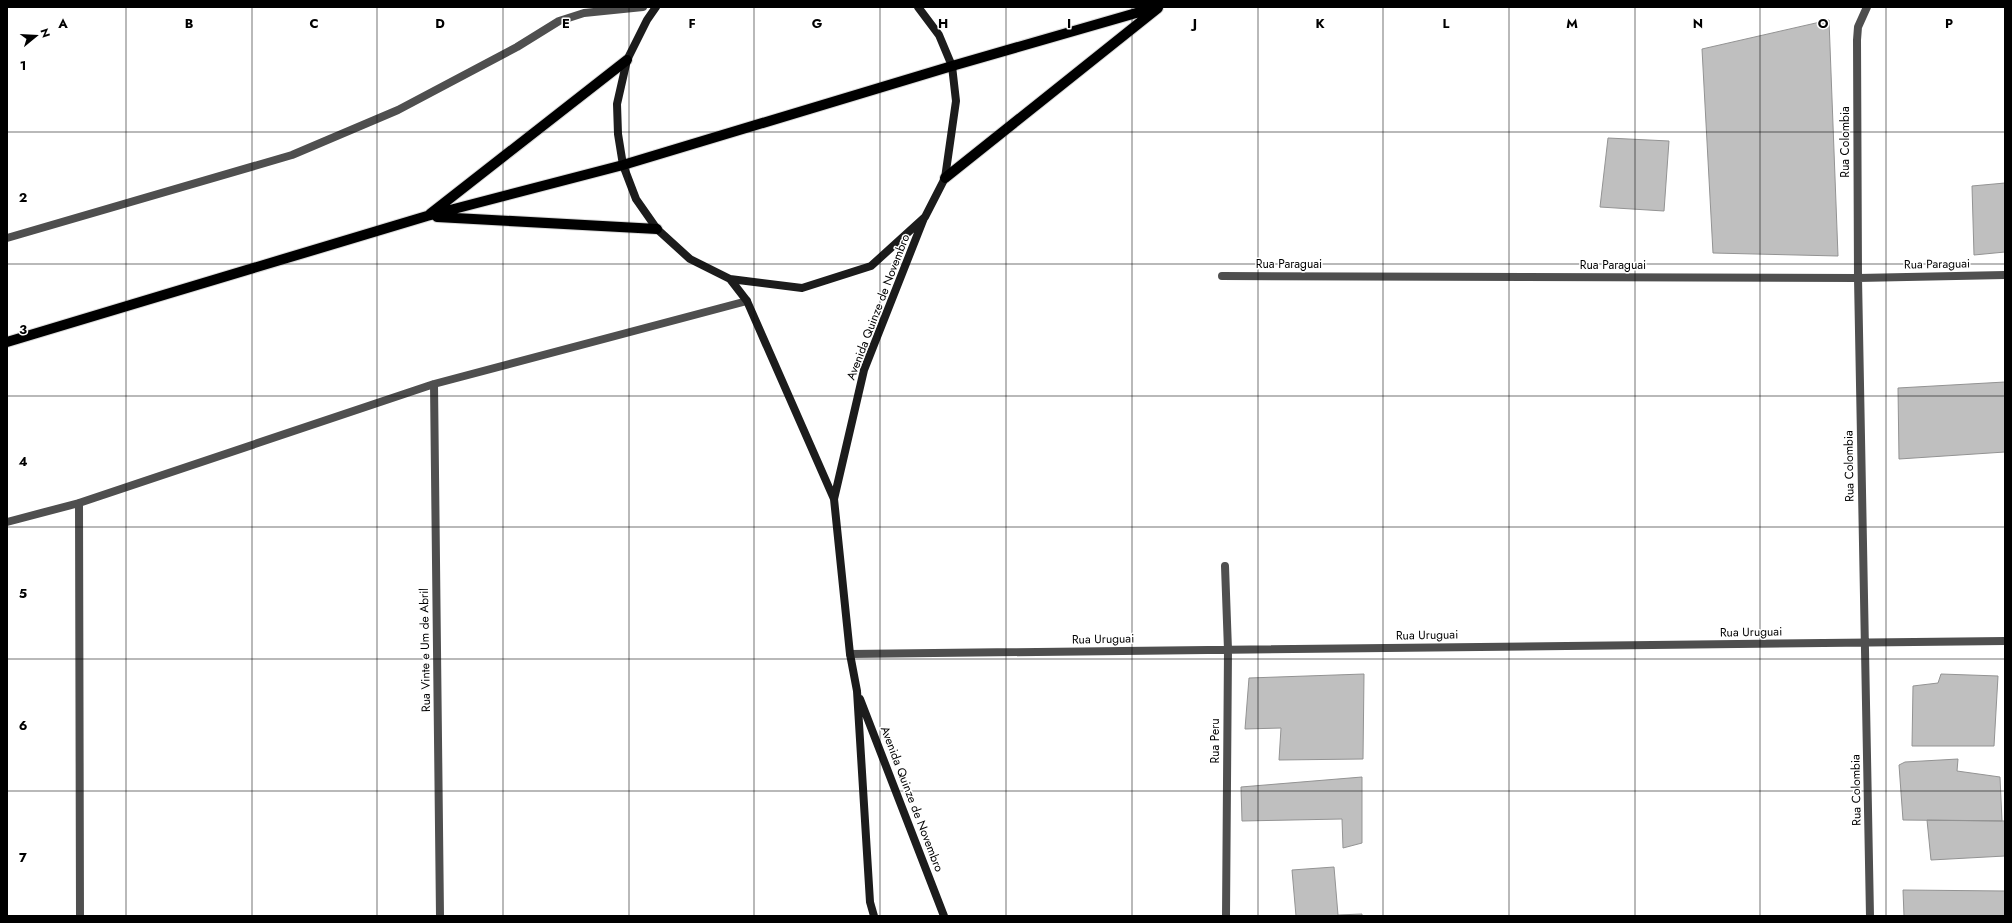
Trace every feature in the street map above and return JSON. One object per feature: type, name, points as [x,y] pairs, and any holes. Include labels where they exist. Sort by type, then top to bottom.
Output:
[{"type":"main road","points":[[656,7],[647,20],[626,60],[617,104],[618,134],[624,165],[636,199],[657,229],[690,259],[730,279],[802,288],[871,266],[925,217]]},
{"type":"main road","name":"Avenida Quinze de Novembro","points":[[834,499],[864,370],[925,217],[945,178],[956,101],[952,66],[940,35],[918,7]]},
{"type":"main road","points":[[7,342],[427,216],[624,165],[952,66],[1158,7]]},
{"type":"main road","points":[[945,178],[1158,7]]},
{"type":"main road","points":[[427,216],[626,60]]},
{"type":"main road","points":[[427,216],[657,229]]},
{"type":"main road","name":"Avenida Quinze de Novembro","points":[[730,279],[747,301],[834,499],[850,654],[857,691],[870,902],[874,916]]},
{"type":"main road","name":"Avenida Quinze de Novembro","points":[[857,691],[944,916]]},
{"type":"street","points":[[7,238],[292,155],[398,110],[517,47],[559,21],[584,13],[643,7]]},
{"type":"street","name":"Rua Colombia","points":[[1867,7],[1858,27],[1857,40],[1858,278],[1870,916]]},
{"type":"street","name":"Rua Paraguai","points":[[1222,276],[1858,278],[2005,275]]},
{"type":"street","points":[[7,522],[79,503],[434,384],[747,301]]},
{"type":"street","name":"Rua Vinte e Um de Abril","points":[[434,384],[440,916]]},
{"type":"street","points":[[79,503],[80,916]]},
{"type":"street","name":"Rua Peru","points":[[1226,566],[1228,650],[1226,916]]},
{"type":"street","name":"Rua Uruguai","points":[[850,654],[2005,641]]},
{"type":"building","points":[[1829,20],[1838,256],[1713,253],[1702,49]]},
{"type":"building","points":[[1608,138],[1669,141],[1664,211],[1600,207]]},
{"type":"building","points":[[2005,183],[2005,252],[1974,255],[1972,186]]},
{"type":"building","points":[[2005,382],[2005,452],[1899,459],[1898,388]]},
{"type":"building","points":[[1364,674],[1363,759],[1279,760],[1281,728],[1245,729],[1249,678]]},
{"type":"building","points":[[1941,674],[1998,676],[1994,746],[1912,746],[1913,686],[1938,683]]},
{"type":"building","points":[[1958,759],[1957,771],[2000,777],[2002,821],[1903,820],[1899,765],[1905,762]]},
{"type":"building","points":[[1362,777],[1362,843],[1343,848],[1342,819],[1242,821],[1241,787]]},
{"type":"building","points":[[1927,820],[2005,821],[2005,856],[1931,860]]},
{"type":"building","points":[[1334,867],[1338,915],[1362,914],[1362,916],[1296,916],[1292,870]]},
{"type":"building","points":[[1903,890],[2005,891],[2005,916],[1904,916]]}]
